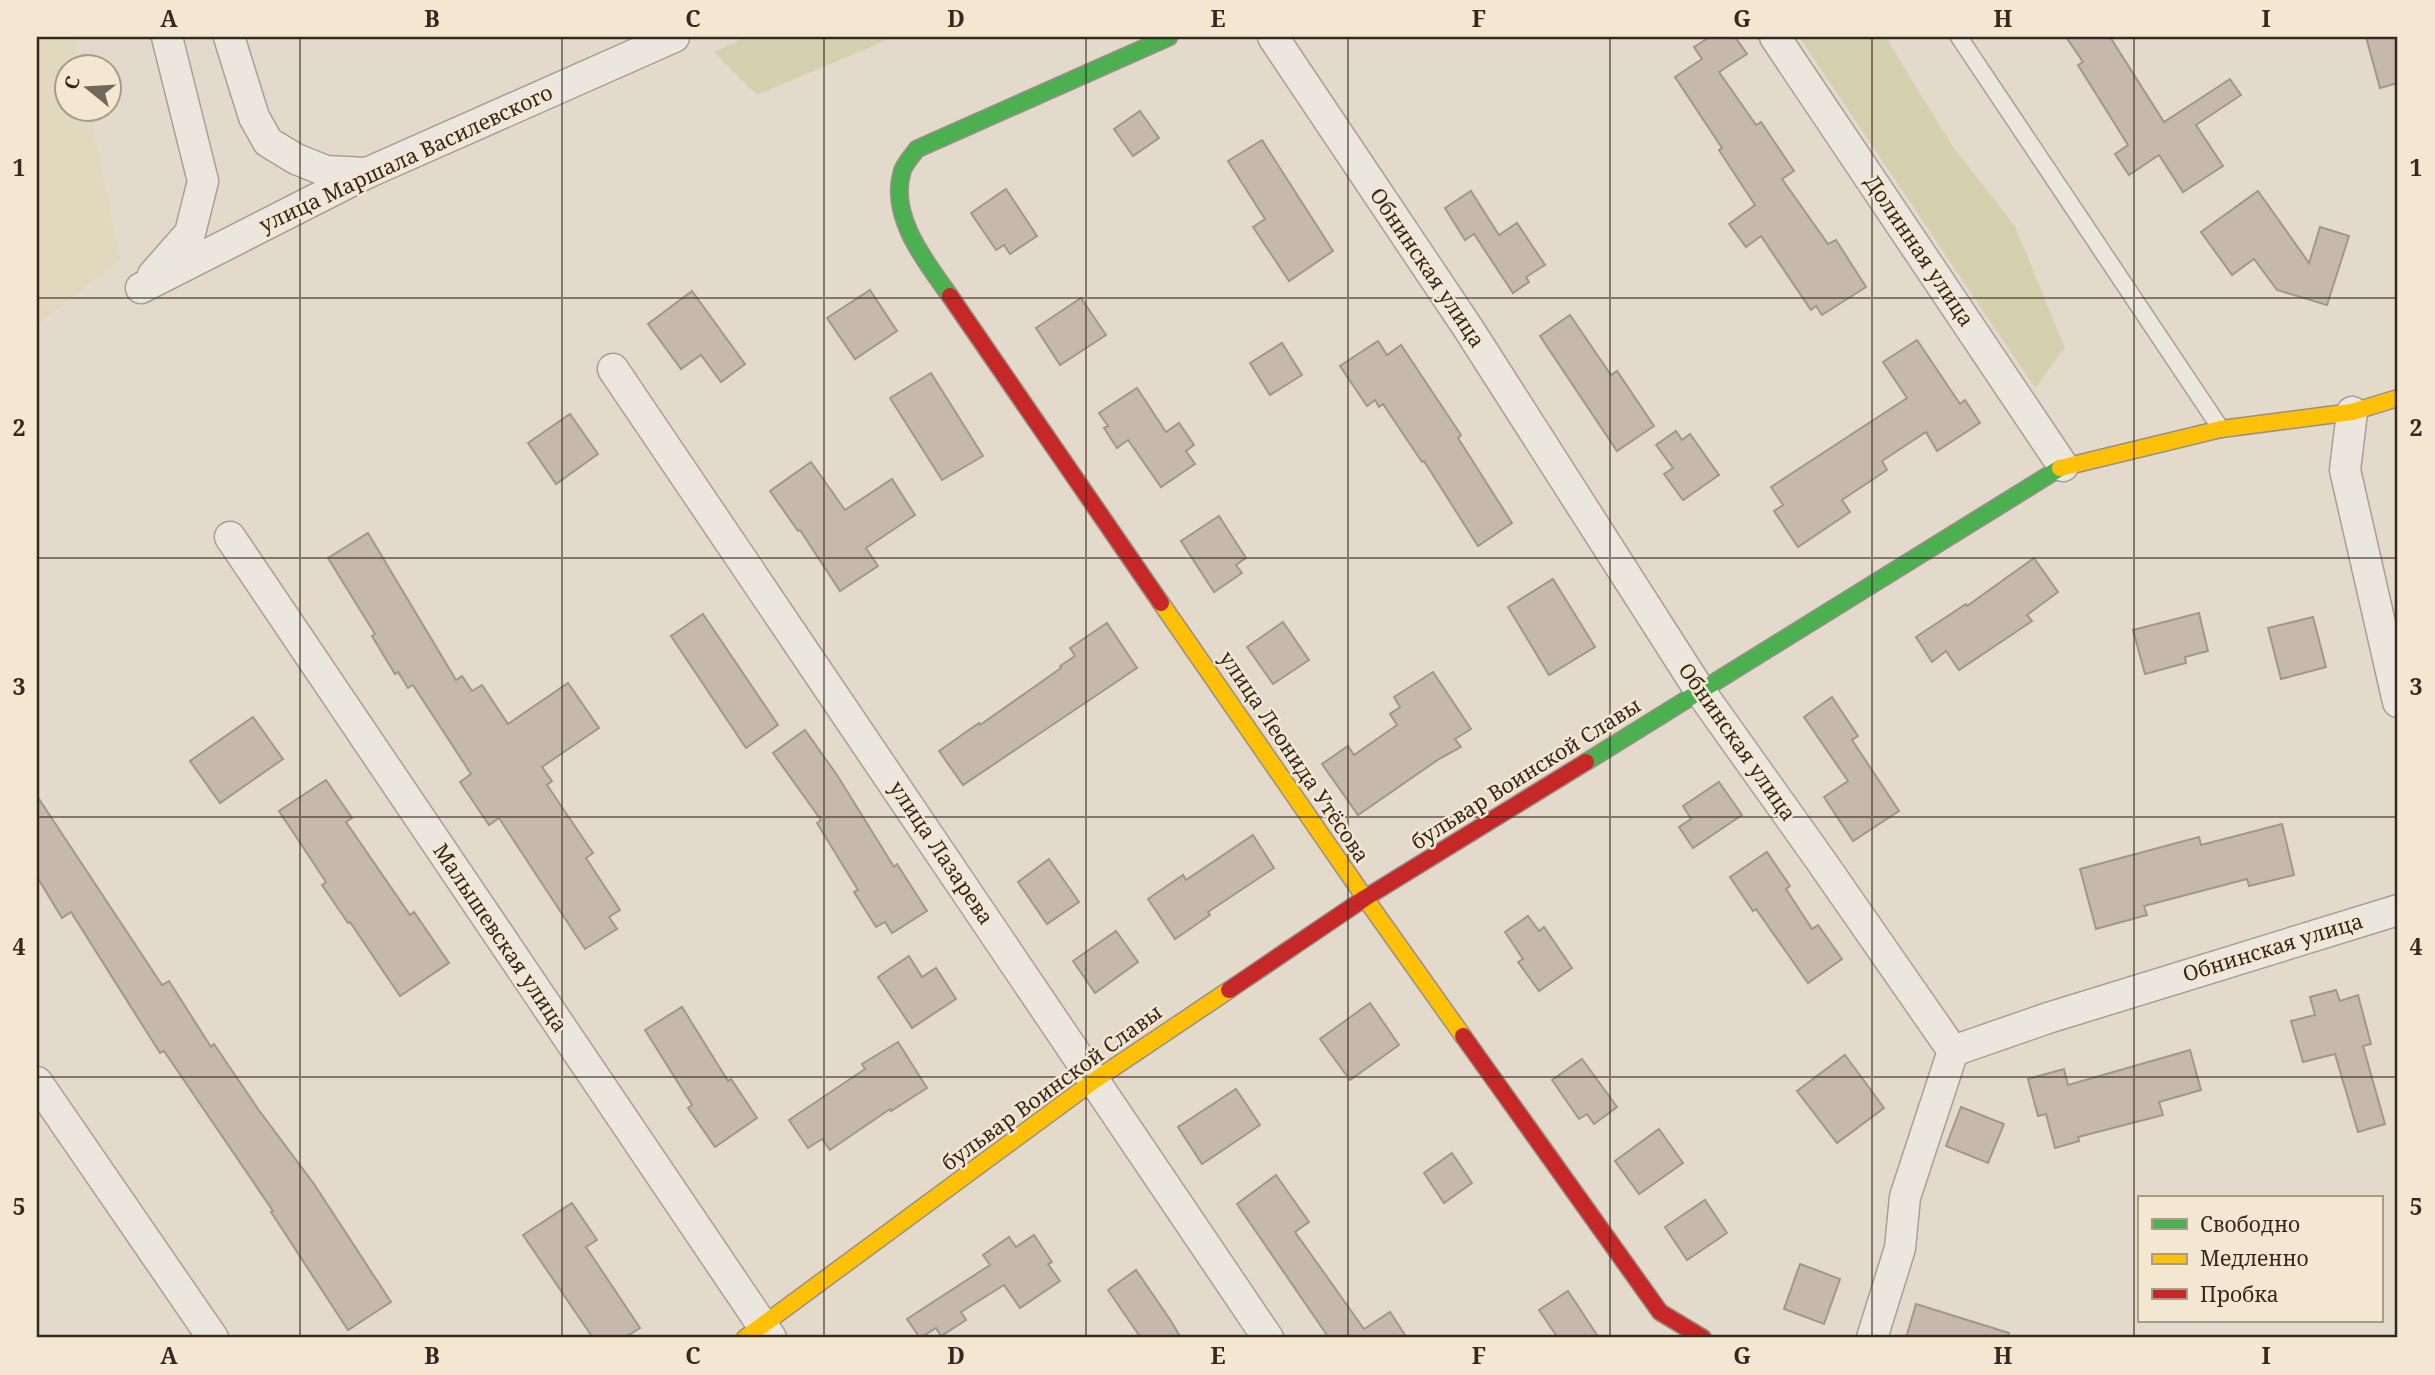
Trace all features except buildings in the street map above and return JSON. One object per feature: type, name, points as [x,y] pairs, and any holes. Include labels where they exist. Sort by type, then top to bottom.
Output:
[{"type":"street","name":"улица Маршала Василевского","points":[[167,37],[203,181],[190,233],[141,288],[367,173],[674,37]]},
{"type":"street","points":[[229,37],[254,117],[268,142],[296,159],[326,171],[367,173]]},
{"type":"street","name":"улица Леонида Утёсова","points":[[1169,37],[917,149],[902,170],[899,195],[911,238],[1365,898],[1660,1312],[1703,1338]]},
{"type":"street","name":"Обнинская улица","points":[[1273,37],[1468,328],[1700,691],[1953,1051],[2048,1018],[2398,910]]},
{"type":"street","name":"Долинная улица","points":[[1775,37],[2063,466]]},
{"type":"street","name":"улица Лазарева","points":[[613,369],[1268,1338]]},
{"type":"street","name":"бульвар Воинской Славы","points":[[759,1334],[1094,1080],[1365,898],[2063,466],[2221,429],[2352,412],[2398,398]]},
{"type":"street","points":[[2352,412],[2345,470],[2398,702]]},
{"type":"street","name":"Малышевская улица","points":[[230,537],[759,1334]]},
{"type":"street","points":[[1872,1338],[1900,1248],[1905,1197],[1953,1051]]},
{"type":"street","points":[[37,1082],[213,1338]]},
{"type":"lane","points":[[1959,37],[2221,429]]},
{"type":"shaded area","points":[[37,37],[74,37],[77,52],[52,52],[52,122],[92,122],[120,259],[37,325]]},
{"type":"shaded area","points":[[746,37],[894,37],[757,95],[714,52]]},
{"type":"shaded area","points":[[1799,37],[1888,37],[1953,147],[2015,226],[2065,348],[2035,388]]},
{"type":"traffic: fast","points":[[950,296],[912,238],[901,206],[899,189],[902,172],[917,149],[1169,37]]},
{"type":"traffic: fast","points":[[1586,762],[2060,468]]},
{"type":"traffic: slow","points":[[2060,468],[2221,429],[2352,412],[2398,398]]},
{"type":"traffic: slow","points":[[1161,603],[1463,1036]]},
{"type":"traffic: slow","points":[[745,1338],[1095,1080],[1229,990]]},
{"type":"traffic: jam","points":[[950,296],[1161,603]]},
{"type":"traffic: jam","points":[[1229,990],[1365,898],[1586,762]]},
{"type":"traffic: jam","points":[[1463,1036],[1660,1312],[1703,1338]]}]
